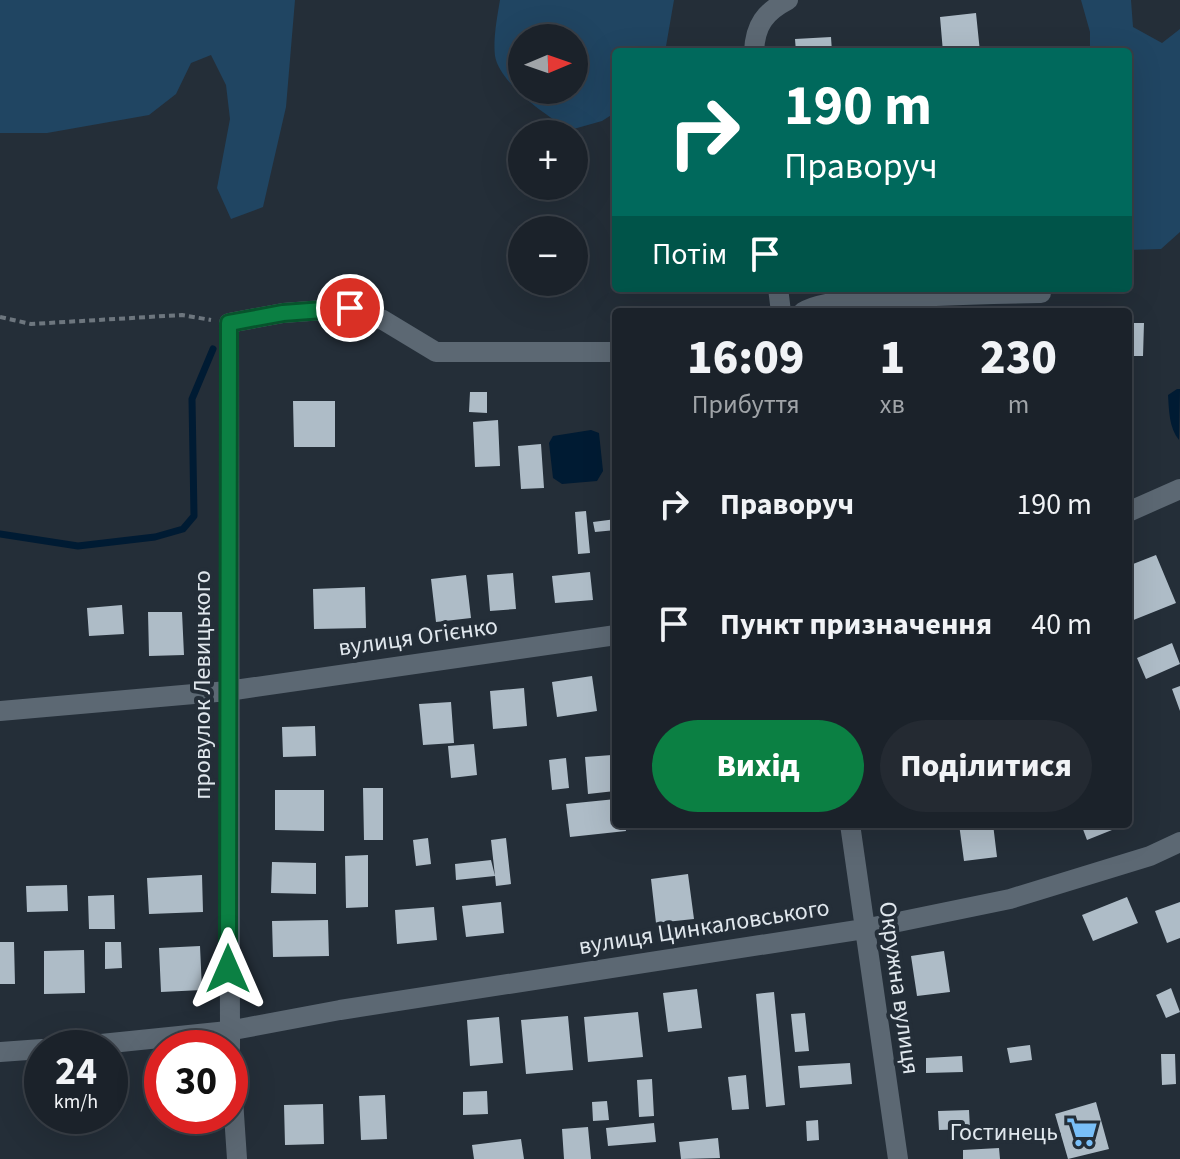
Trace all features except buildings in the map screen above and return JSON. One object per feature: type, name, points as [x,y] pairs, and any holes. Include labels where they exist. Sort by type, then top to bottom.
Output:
[{"type":"street","points":[[754,48],[754,33],[771,9],[788,0]]},
{"type":"street","points":[[810,308],[922,295],[1041,293]]},
{"type":"street","points":[[229,323],[283,313],[350,308],[383,320],[436,352],[612,352]]},
{"type":"street","name":"провулок Левицького","points":[[229,323],[229,1030]]},
{"type":"street","points":[[1132,510],[1180,489]]},
{"type":"street","name":"вулиця Огієнко","points":[[0,711],[228,691],[612,636]]},
{"type":"street","name":"Окружна вулиця","points":[[851,828],[898,1159]]},
{"type":"street","name":"вулиця Цинкаловського","points":[[248,1034],[340,1010],[864,929],[1010,899],[1150,856],[1180,842]]},
{"type":"street","points":[[0,1052],[24,1050]]},
{"type":"street","points":[[235,1134],[237,1159]]},
{"type":"path","points":[[0,317],[31,324],[182,315],[229,323]]},
{"type":"shaded area","points":[[0,0],[295,0],[286,107],[263,207],[231,219],[217,188],[230,119],[226,85],[211,55],[191,63],[176,94],[149,115],[47,133],[0,133]]},
{"type":"shaded area","points":[[500,0],[674,0],[666,48],[612,48],[612,115],[588,125],[588,120],[555,120],[534,104],[588,104],[588,24],[508,24],[508,79],[495,56]]},
{"type":"shaded area","points":[[1081,0],[1131,0],[1133,27],[1162,43],[1180,29],[1180,232],[1161,249],[1132,250],[1132,48],[1090,48],[1090,32]]},
{"type":"shaded area","points":[[1180,389],[1179,440],[1171,424],[1168,395]]},
{"type":"shaded area","points":[[591,430],[599,433],[603,471],[597,481],[562,484],[553,478],[549,443],[553,436]]},
{"type":"waterway","points":[[0,534],[78,546],[155,537],[183,529],[194,516],[192,399],[213,349]]},
{"type":"place","name":"Гостинець","points":[[1082,1132]]},
{"type":"route","points":[[228,969],[229,323],[283,313],[350,308]]}]
